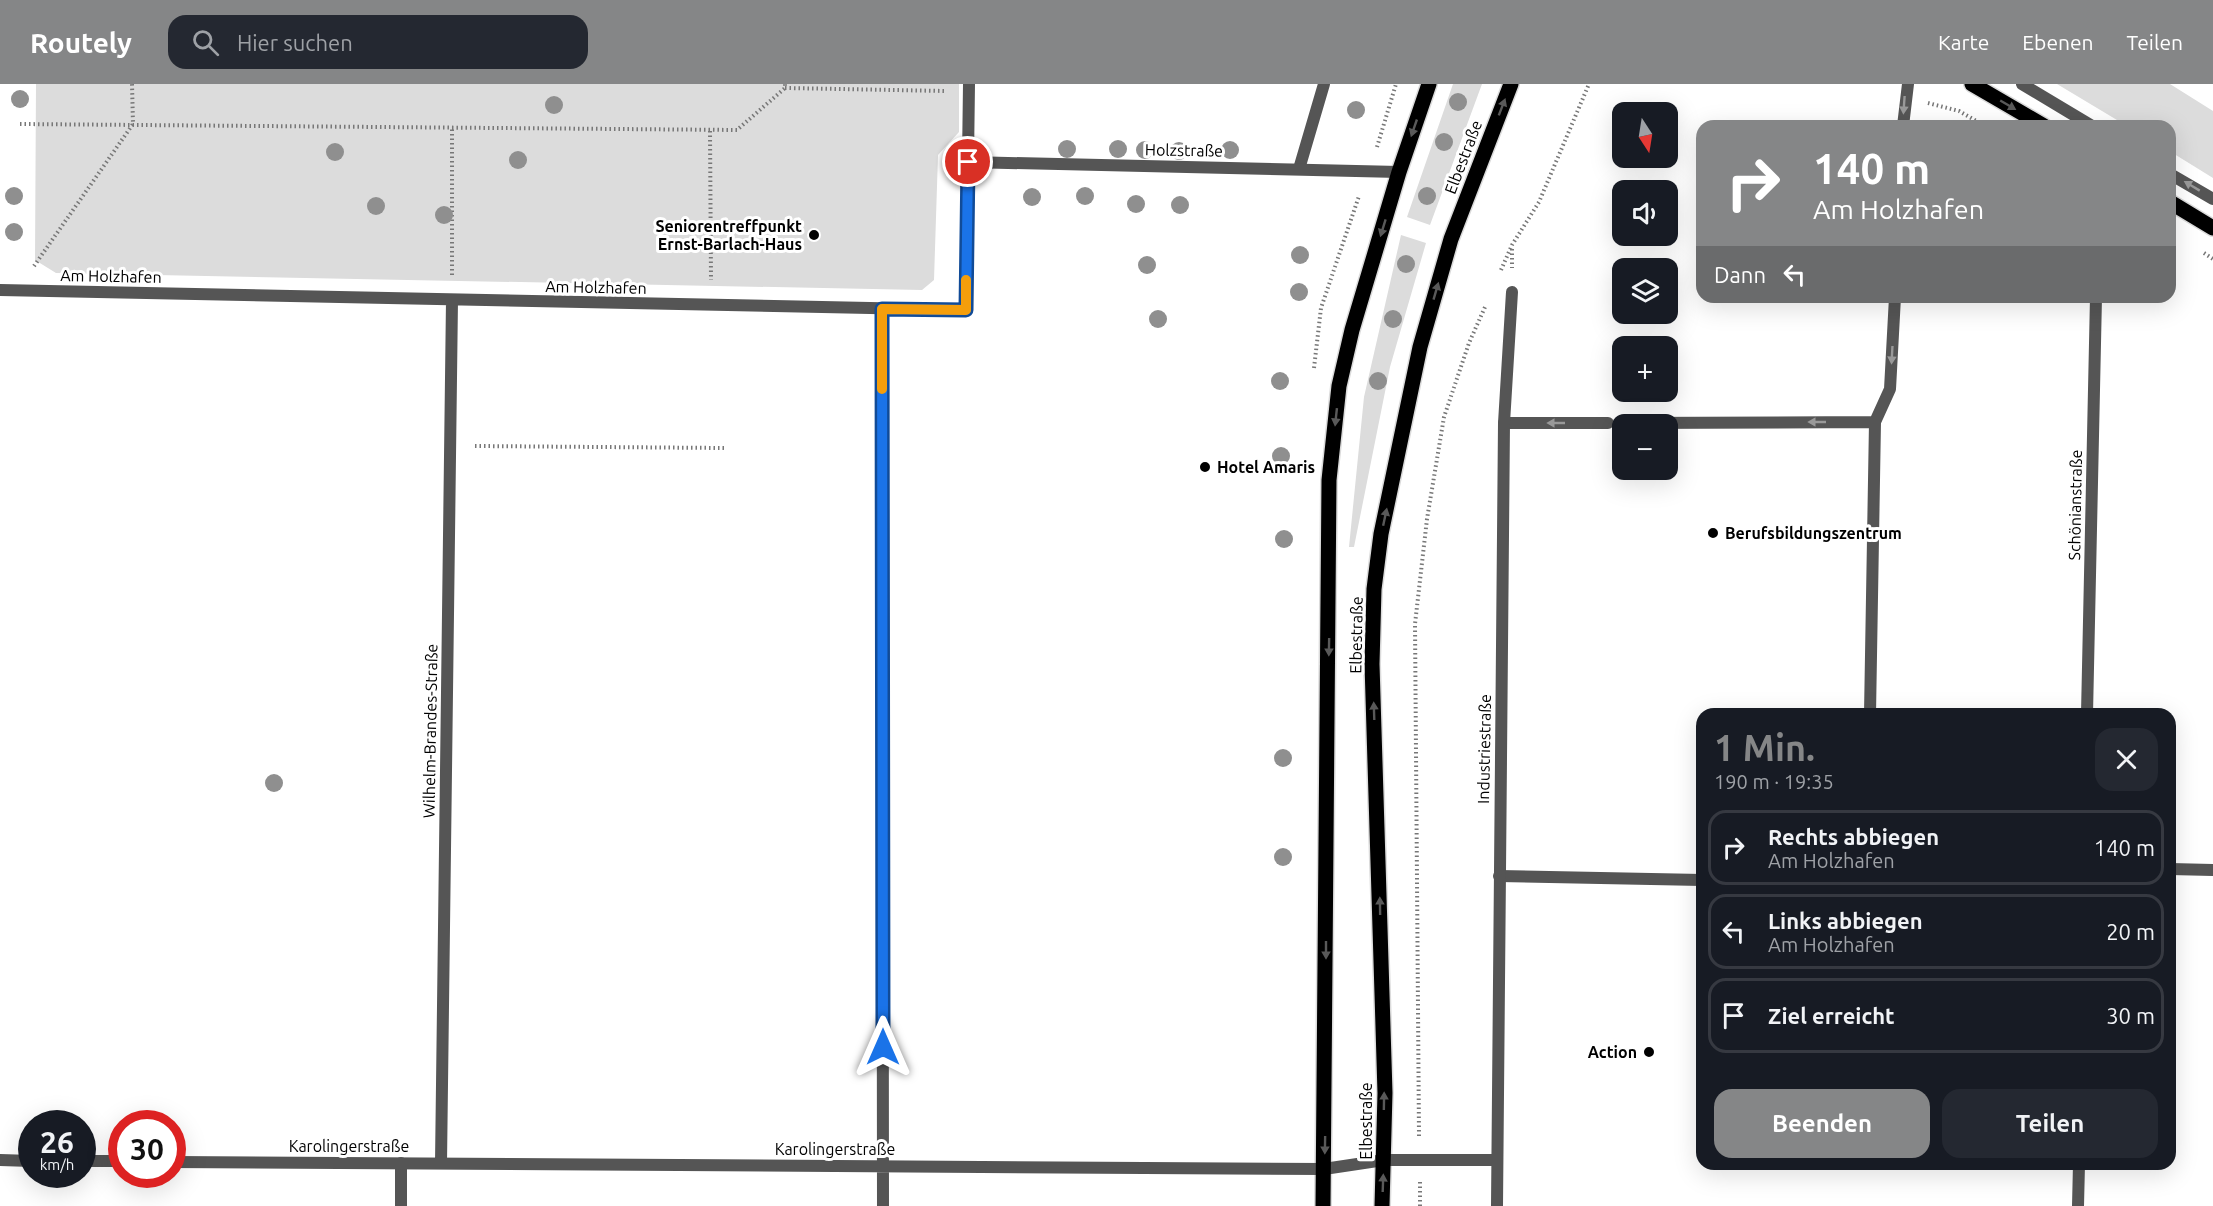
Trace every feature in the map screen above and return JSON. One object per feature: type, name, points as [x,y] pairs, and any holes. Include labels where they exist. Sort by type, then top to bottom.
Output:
[{"type":"main road","name":"Elbestraße","points":[[1323,1206],[1329,480],[1339,386],[1352,330],[1399,172],[1429,84]]},
{"type":"main road","name":"Elbestraße","points":[[1382,1206],[1385,1093],[1372,664],[1374,589],[1381,534],[1420,347],[1451,239],[1511,84]]},
{"type":"main road","points":[[1972,84],[2034,120]]},
{"type":"main road","points":[[2176,206],[2213,228]]},
{"type":"street","points":[[1299,169],[1324,84]]},
{"type":"street","points":[[1903,120],[1908,84]]},
{"type":"street","points":[[2022,84],[2082,120]]},
{"type":"street","name":"Am Holzhafen","points":[[0,291],[966,310],[969,88]]},
{"type":"street","name":"Holzstraße","points":[[968,162],[1399,172]]},
{"type":"street","points":[[2176,177],[2213,199]]},
{"type":"street","name":"Industriestraße","points":[[1497,1206],[1504,423],[1512,292]]},
{"type":"street","name":"Wilhelm-Brandes-Straße","points":[[441,1163],[452,300]]},
{"type":"street","points":[[1870,708],[1875,422],[1890,388],[1895,303]]},
{"type":"street","name":"Schönianstraße","points":[[2087,708],[2096,303]]},
{"type":"street","points":[[882,309],[883,1206]]},
{"type":"street","points":[[1678,423],[1875,422]]},
{"type":"street","points":[[1504,423],[1608,423]]},
{"type":"street","points":[[2176,869],[2213,870]]},
{"type":"street","points":[[1499,876],[1696,880]]},
{"type":"street","name":"Karolingerstraße","points":[[186,1161],[1324,1169],[1384,1160],[1497,1160]]},
{"type":"street","points":[[0,1161],[18,1161]]},
{"type":"street","points":[[401,1163],[401,1206]]},
{"type":"street","points":[[2078,1206],[2079,1170]]},
{"type":"path","points":[[16,291],[133,124],[132,84]]},
{"type":"path","points":[[1367,171],[1396,84]]},
{"type":"path","points":[[1498,278],[1512,245],[1539,202],[1581,109],[1589,84]]},
{"type":"path","points":[[20,124],[737,130],[785,86],[969,88]]},
{"type":"path","points":[[1905,97],[1959,111],[1975,120]]},
{"type":"path","points":[[452,127],[452,255]]},
{"type":"path","points":[[710,130],[711,306]]},
{"type":"path","points":[[1420,1206],[1415,624],[1427,519],[1444,417],[1469,343],[1488,299]]},
{"type":"path","points":[[450,445],[724,448]]},
{"type":"shaded area","points":[[36,84],[959,84],[959,132],[938,155],[934,280],[922,290],[56,273],[35,260]]},
{"type":"shaded area","points":[[1453,84],[1482,84],[1430,225],[1407,217]]},
{"type":"shaded area","points":[[2057,84],[2170,84],[2213,111],[2213,178],[2176,155],[2176,120],[2117,120]]},
{"type":"shaded area","points":[[1401,235],[1426,243],[1390,367],[1354,547],[1349,547],[1364,397]]},
{"type":"slow traffic","points":[[882,389],[882,309],[966,310],[966,280]]},
{"type":"place","name":"Seniorentreffpunkt Ernst-Barlach-Haus","points":[[814,235]]},
{"type":"place","name":"Hotel Amaris","points":[[1205,467]]},
{"type":"place","name":"Berufsbildungszentrum","points":[[1713,533]]},
{"type":"place","name":"Action","points":[[1649,1052]]},
{"type":"route","points":[[883,1047],[882,309],[966,310],[968,162]]}]
